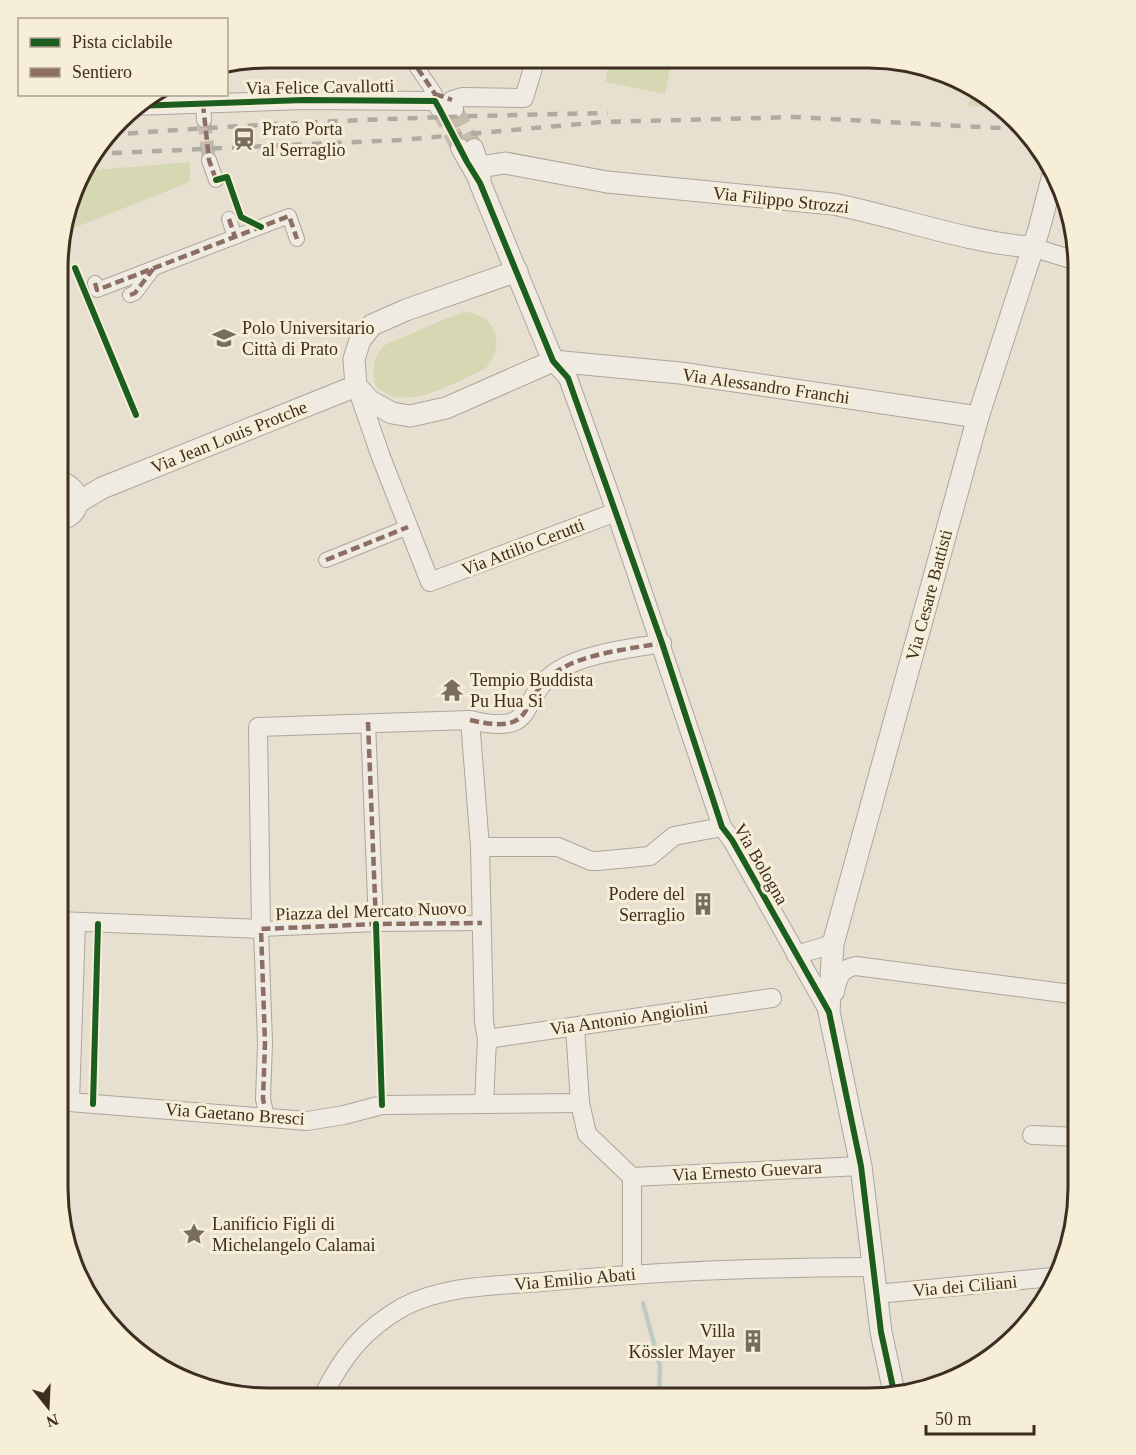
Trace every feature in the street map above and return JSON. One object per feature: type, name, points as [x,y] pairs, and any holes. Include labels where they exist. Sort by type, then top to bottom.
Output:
[{"type":"street","points":[[418,68],[443,102]]},
{"type":"street","name":"Via Felice Cavallotti","points":[[150,106],[203,106],[304,100],[443,102],[462,97],[524,98],[533,68]]},
{"type":"street","points":[[209,160],[216,180]]},
{"type":"street","name":"Via Filippo Strozzi","points":[[517,271],[474,161],[505,163],[607,182],[833,204],[990,241],[1031,247],[1068,258]]},
{"type":"street","name":"Via Cesare Battisti","points":[[829,1012],[833,944],[978,417],[1031,247],[1039,229],[1050,185]]},
{"type":"street","points":[[94,283],[97,290],[289,216],[297,239]]},
{"type":"street","points":[[229,219],[236,237]]},
{"type":"street","points":[[130,295],[135,293],[153,269]]},
{"type":"street","points":[[326,560],[408,527],[356,386],[354,359],[360,340],[372,326],[406,310],[517,271],[553,361],[446,408],[410,416],[392,413],[370,401],[356,386]]},
{"type":"street","name":"Via Alessandro Franchi","points":[[553,361],[680,373],[978,417]]},
{"type":"street","name":"Via Bologna","points":[[553,361],[568,378],[662,643],[722,827],[732,840],[829,1012],[861,1166],[881,1332],[893,1386]]},
{"type":"street","name":"Via Jean Louis Protche","points":[[68,487],[102,488],[356,386]]},
{"type":"street","name":"Via Jean Louis Protche","points":[[68,495],[74,511],[68,517]]},
{"type":"street","name":"Via Attilio Cerutti","points":[[408,527],[430,582],[616,512]]},
{"type":"street","points":[[470,720],[502,726],[513,723],[522,717],[540,686],[559,670],[582,659],[662,643]]},
{"type":"street","name":"Piazza del Mercato Nuovo","points":[[267,1117],[263,1099],[265,1043],[258,727],[470,720],[480,847],[484,1022],[487,1039]]},
{"type":"street","name":"Piazza del Mercato Nuovo","points":[[368,722],[376,924]]},
{"type":"street","name":"Via Bologna","points":[[480,847],[558,847],[591,861],[597,861],[650,856],[675,836],[722,827]]},
{"type":"street","name":"Piazza del Mercato Nuovo","points":[[68,922],[261,929],[376,924],[482,923]]},
{"type":"street","points":[[796,955],[833,944]]},
{"type":"street","points":[[829,1012],[840,973],[846,968],[856,966],[1068,994]]},
{"type":"street","name":"Via Antonio Angiolini","points":[[487,1039],[772,998]]},
{"type":"street","points":[[574,1027],[580,1102],[586,1134],[632,1177],[632,1274]]},
{"type":"street","points":[[484,1104],[487,1039]]},
{"type":"street","name":"Via Gaetano Bresci","points":[[68,1101],[307,1121],[344,1115],[382,1105],[580,1102]]},
{"type":"street","points":[[1032,1135],[1068,1137]]},
{"type":"street","name":"Via Ernesto Guevara","points":[[632,1177],[861,1166]]},
{"type":"street","name":"Via Emilio Abati","points":[[328,1387],[338,1366],[357,1343],[381,1321],[405,1307],[438,1293],[632,1274],[872,1267]]},
{"type":"street","name":"Via dei Ciliani","points":[[876,1294],[1047,1278]]},
{"type":"green space","points":[[608,68],[670,68],[665,94],[605,82]]},
{"type":"green space","points":[[971,96],[988,107],[968,106]]},
{"type":"green space","points":[[190,162],[190,182],[71,229],[78,203],[93,170]]},
{"type":"green space","points":[[466,312],[486,320],[492,326],[495,334],[495,351],[485,369],[445,388],[415,397],[387,394],[376,386],[374,364],[385,345]]},
{"type":"waterway","points":[[643,1303],[660,1366],[659,1387]]},
{"type":"tunnel","points":[[439,108],[460,148]]},
{"type":"tunnel","points":[[454,109],[474,148]]},
{"type":"tunnel","points":[[204,120],[209,160]]},
{"type":"railway","points":[[119,134],[358,120],[608,113]]},
{"type":"railway","points":[[104,153],[401,140],[602,122],[795,117],[1012,129]]},
{"type":"marked path","points":[[417,68],[435,94],[435,101]]},
{"type":"marked path","points":[[435,94],[452,100]]},
{"type":"marked path","points":[[203,104],[209,160],[216,180]]},
{"type":"marked path","points":[[95,283],[97,290],[289,216],[297,239]]},
{"type":"marked path","points":[[229,219],[235,237]]},
{"type":"marked path","points":[[130,295],[135,293],[153,269]]},
{"type":"marked path","points":[[326,560],[408,527]]},
{"type":"marked path","points":[[470,720],[493,724],[508,723],[518,719],[545,681],[570,664],[609,652],[662,643]]},
{"type":"marked path","points":[[368,722],[376,924]]},
{"type":"marked path","points":[[267,1117],[263,1099],[265,1043],[261,929],[376,924],[482,923]]},
{"type":"cycle path","points":[[150,105],[304,100],[435,101],[480,183],[553,361],[568,378],[662,643],[722,827],[732,840],[829,1012],[861,1166],[881,1332],[893,1386]]},
{"type":"cycle path","points":[[216,180],[227,177],[241,217],[261,227]]},
{"type":"cycle path","points":[[75,268],[136,415]]},
{"type":"cycle path","points":[[93,1104],[98,924]]},
{"type":"cycle path","points":[[376,924],[382,1105]]},
{"type":"place","name":"Prato Porta al Serraglio","points":[[244,139]]},
{"type":"place","name":"Polo Universitario Città di Prato","points":[[224,338]]},
{"type":"place","name":"Tempio Buddista Pu Hua Si","points":[[452,690]]},
{"type":"place","name":"Podere del Serraglio","points":[[703,904]]},
{"type":"place","name":"Lanificio Figli di Michelangelo Calamai","points":[[194,1234]]},
{"type":"place","name":"Villa Kössler Mayer","points":[[753,1341]]}]
